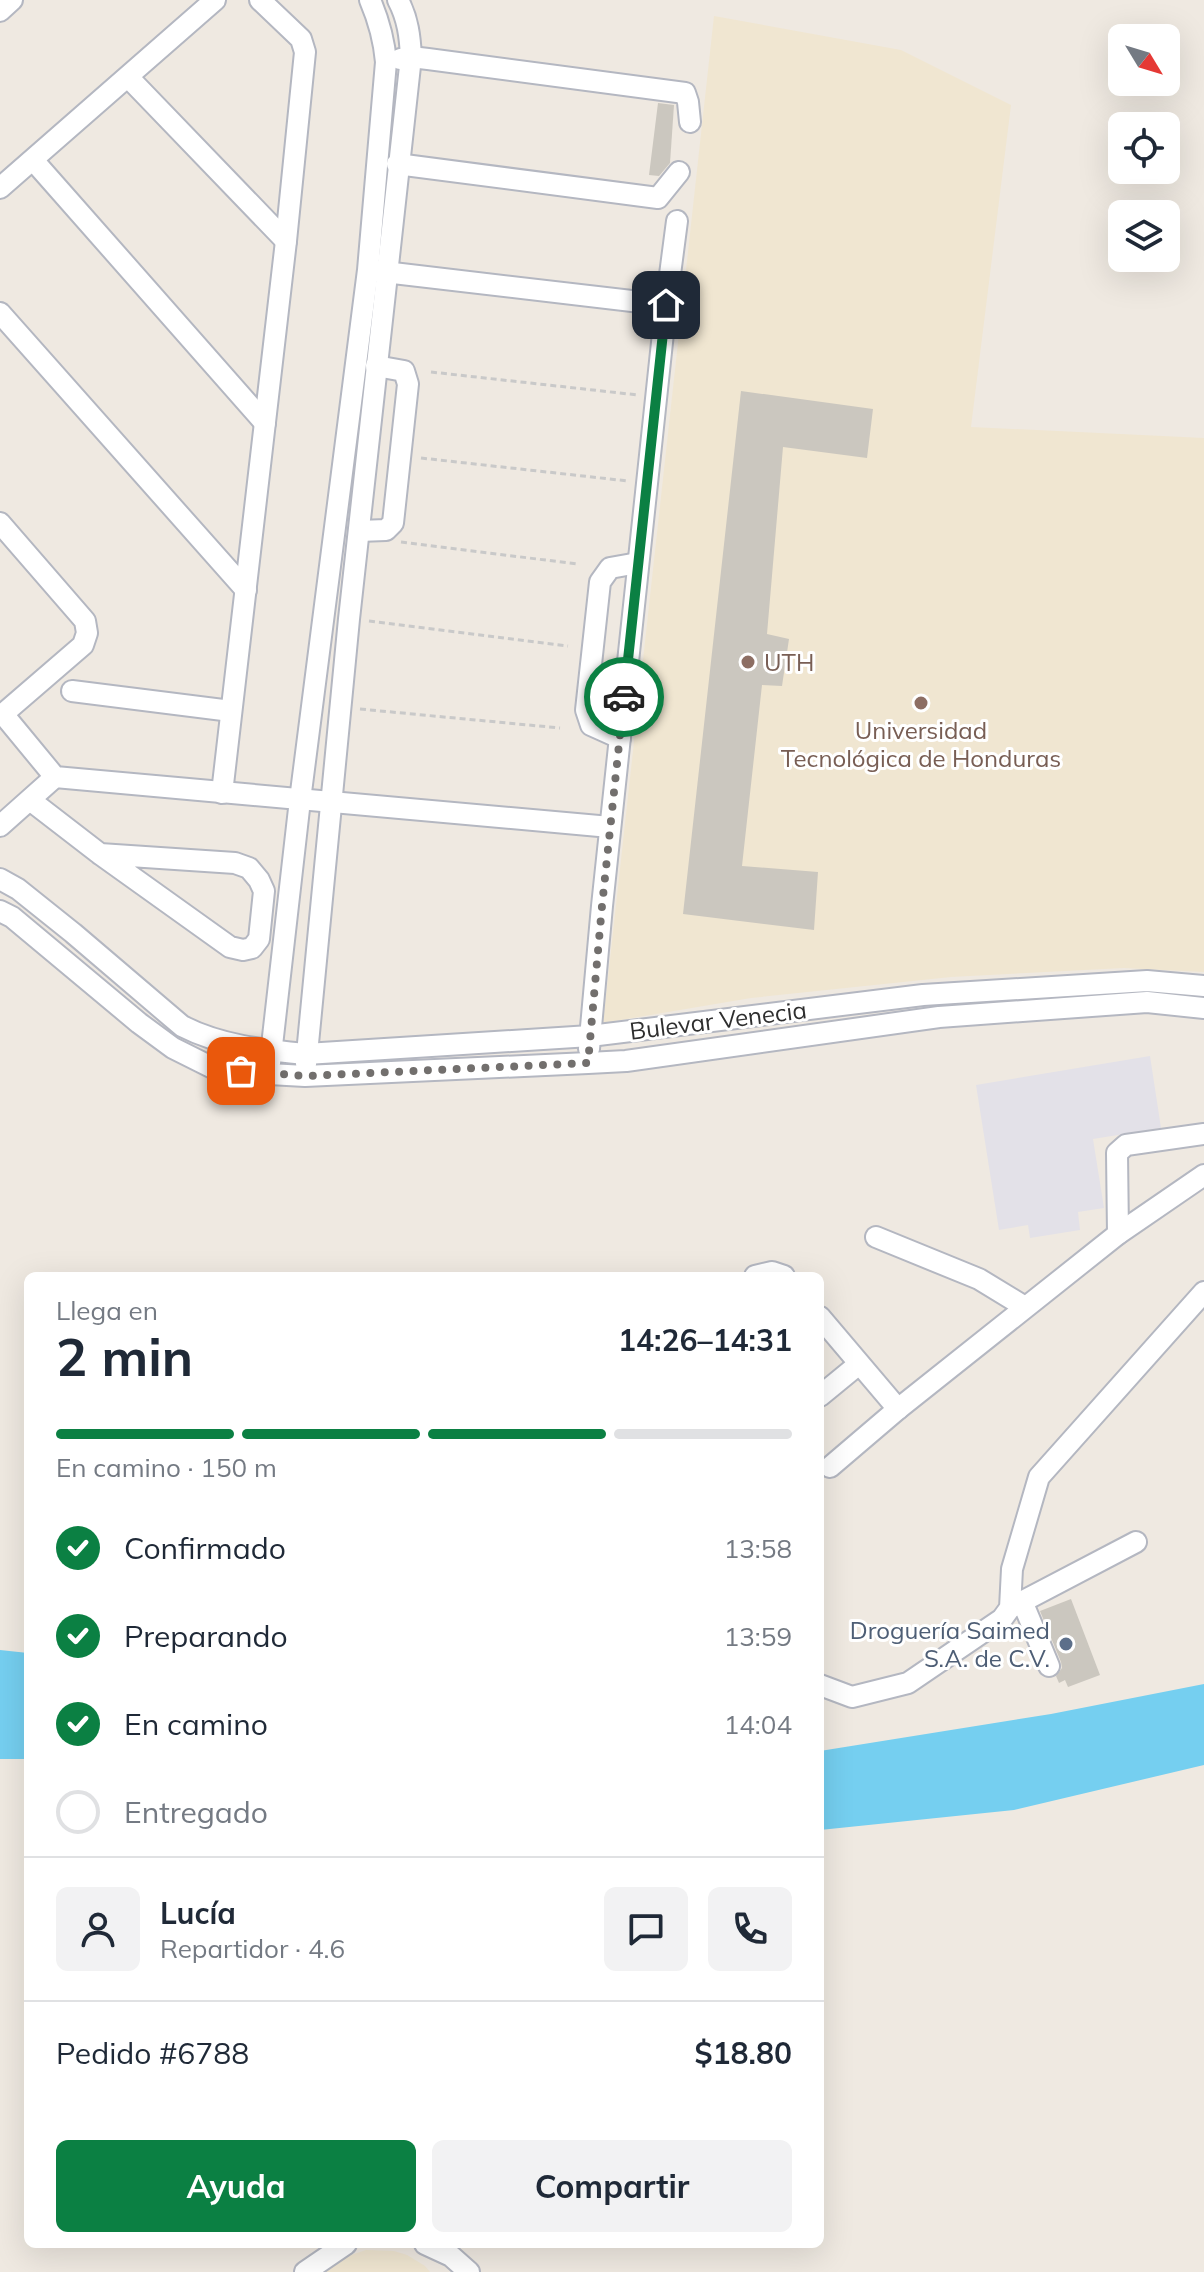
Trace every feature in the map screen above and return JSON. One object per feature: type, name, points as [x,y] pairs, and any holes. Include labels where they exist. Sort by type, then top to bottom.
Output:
[{"type":"street","points":[[0,11],[12,0]]},
{"type":"street","points":[[0,188],[215,0]]},
{"type":"street","points":[[222,793],[305,52],[301,39],[260,0]]},
{"type":"street","points":[[305,1076],[376,366],[386,62],[384,40],[370,0]]},
{"type":"street","points":[[269,1074],[300,800],[411,57],[410,33],[398,0]]},
{"type":"street","points":[[386,62],[411,57],[685,93],[690,122]]},
{"type":"street","points":[[128,77],[286,241]]},
{"type":"street","points":[[33,160],[265,423]]},
{"type":"street","points":[[397,164],[658,198],[679,172]]},
{"type":"street","points":[[588,1063],[610,827],[677,221]]},
{"type":"street","points":[[377,271],[666,305]]},
{"type":"street","points":[[0,313],[246,590]]},
{"type":"street","points":[[359,531],[386,530],[393,523],[405,424],[408,384],[404,371],[376,366]]},
{"type":"street","points":[[0,523],[85,621],[87,633],[83,645],[1,714],[55,777],[610,827]]},
{"type":"street","points":[[620,738],[591,725],[586,710],[590,665],[600,582],[610,568],[638,563]]},
{"type":"street","points":[[72,691],[231,711]]},
{"type":"street","points":[[0,826],[55,777]]},
{"type":"street","points":[[30,800],[100,854],[230,947],[243,950],[252,948],[259,939],[264,891],[249,868],[235,863],[100,854]]},
{"type":"street","name":"Bulevar Venecia","points":[[0,879],[51,915],[182,1026],[201,1036],[272,1051],[306,1054],[590,1036],[923,995],[1147,981],[1204,986]]},
{"type":"street","name":"Bulevar Venecia","points":[[0,911],[12,917],[173,1048],[213,1068],[269,1074],[305,1076],[626,1061],[939,1017],[1147,1002],[1204,1008]]},
{"type":"street","points":[[867,1026],[869,1018],[877,1013],[909,1009],[917,1005],[923,995]]},
{"type":"street","points":[[1118,1234],[1117,1153],[1126,1145],[1204,1134]]},
{"type":"street","points":[[830,1467],[1118,1234],[1204,1175]]},
{"type":"street","points":[[876,1237],[979,1279],[1025,1307]]},
{"type":"street","points":[[1049,1666],[1016,1604],[1012,1569],[1039,1477],[1204,1292]]},
{"type":"street","points":[[824,1322],[898,1409]]},
{"type":"street","points":[[824,1393],[859,1364]]},
{"type":"street","points":[[824,1686],[852,1697],[908,1683],[1002,1619],[1016,1604],[1136,1542]]},
{"type":"street","points":[[305,2272],[340,2248]]},
{"type":"street","points":[[426,2248],[447,2272]]},
{"type":"street","points":[[432,2248],[451,2256],[469,2272]]},
{"type":"path","points":[[431,372],[656,398]]},
{"type":"path","points":[[421,458],[647,483]]},
{"type":"path","points":[[398,542],[577,564]]},
{"type":"path","points":[[349,619],[568,646]]},
{"type":"path","points":[[340,707],[560,728]]},
{"type":"shaded area","name":"Universidad Tecnológica de Honduras","points":[[714,16],[901,50],[1011,105],[971,427],[1204,438],[1204,972],[1124,968],[951,977],[751,998],[603,1023]]},
{"type":"shaded area","points":[[1150,1056],[1161,1128],[1093,1139],[1104,1208],[1078,1212],[1080,1230],[1030,1238],[1028,1225],[999,1230],[976,1085]]},
{"type":"shaded area","points":[[366,2250],[407,2255],[430,2272],[325,2272],[342,2258]]},
{"type":"water","points":[[0,1650],[24,1653],[24,1759],[0,1759]]},
{"type":"water","points":[[1204,1684],[1204,1765],[1014,1810],[824,1830],[824,1750],[1051,1714]]},
{"type":"building","points":[[658,103],[674,105],[670,163],[659,176],[649,175]]},
{"type":"building","name":"UTH","points":[[741,391],[873,409],[867,458],[783,447],[767,634],[789,639],[782,686],[762,685],[742,866],[818,872],[814,930],[683,914]]},
{"type":"building","name":"Droguería Saimed S.A. de C.V.","points":[[1071,1599],[1100,1675],[1068,1687],[1065,1680],[1059,1683],[1056,1676],[1062,1668],[1061,1662],[1040,1611]]},
{"type":"way so far","points":[[241,1071],[305,1076],[588,1063],[624,697]]},
{"type":"place","name":"UTH","points":[[748,662]]},
{"type":"place","name":"Universidad Tecnológica de Honduras","points":[[921,703]]},
{"type":"place","name":"Droguería Saimed S.A. de C.V.","points":[[1066,1644]]},
{"type":"route","points":[[624,697],[666,305]]}]
